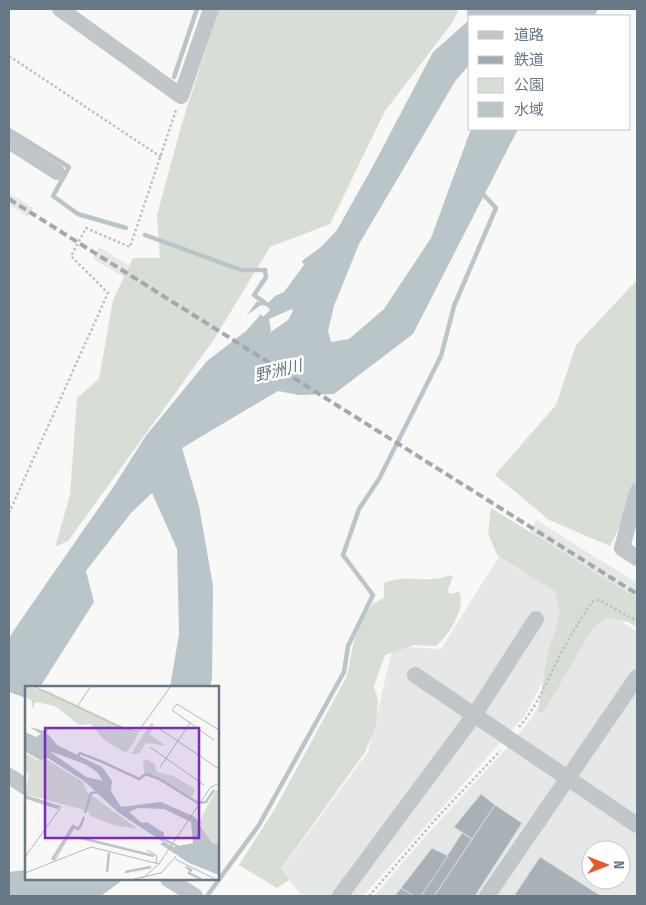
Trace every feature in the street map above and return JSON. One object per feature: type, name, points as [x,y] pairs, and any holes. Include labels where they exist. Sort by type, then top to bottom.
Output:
[{"type":"street","points":[[60,9],[181,96],[211,9]]},
{"type":"street","points":[[9,141],[57,172]]},
{"type":"street","points":[[637,492],[622,548],[637,558]]},
{"type":"street","points":[[340,896],[475,714],[536,619]]},
{"type":"street","points":[[416,675],[637,825]]},
{"type":"street","points":[[487,896],[637,677]]},
{"type":"street","points":[[9,776],[25,786]]},
{"type":"street","points":[[170,880],[195,896]]},
{"type":"path","points":[[9,56],[161,157]]},
{"type":"path","points":[[9,513],[108,293],[71,256],[86,228],[130,247],[181,96]]},
{"type":"shaded area","points":[[9,193],[33,208],[28,217],[9,205]]},
{"type":"shaded area","points":[[99,247],[158,284],[153,294],[93,259]]},
{"type":"shaded area","points":[[536,520],[637,583],[637,603],[530,534]]},
{"type":"shaded area","points":[[508,542],[588,595],[525,715],[363,896],[302,896],[281,870],[368,752],[393,646],[441,649]]},
{"type":"shaded area","points":[[597,604],[637,632],[637,896],[374,896],[423,839],[531,719]]},
{"type":"green space","points":[[219,9],[459,9],[452,23],[385,111],[330,224],[270,247],[213,341],[68,541],[55,547],[70,495],[77,398],[99,379],[113,300],[133,258],[160,258],[157,215],[182,123]]},
{"type":"green space","points":[[637,280],[637,492],[610,546],[549,520],[495,475],[556,405],[576,345]]},
{"type":"green space","points":[[491,508],[637,598],[637,627],[628,622],[607,618],[594,626],[543,713],[538,711],[547,657],[560,614],[555,591],[497,555],[488,533]]},
{"type":"green space","points":[[449,575],[453,577],[448,589],[449,594],[459,592],[461,599],[458,613],[451,629],[436,646],[414,645],[385,655],[374,686],[378,700],[376,726],[365,752],[281,869],[289,880],[277,888],[239,865],[276,807],[347,676],[354,640],[372,604],[384,598],[384,583],[401,579],[434,579]]},
{"type":"water","points":[[467,9],[598,9],[595,15],[468,15],[468,21]]},
{"type":"water","name":"野洲川","points":[[468,21],[468,66],[456,80],[359,244],[334,306],[328,331],[331,342],[349,339],[384,309],[431,238],[471,130],[517,130],[413,334],[334,394],[299,395],[278,391],[182,448],[199,506],[213,586],[212,679],[210,686],[170,686],[179,634],[177,549],[152,493],[131,513],[86,571],[94,602],[41,686],[25,686],[25,698],[9,692],[9,639],[14,630],[114,486],[145,437],[207,361],[246,331],[261,314],[263,317],[270,310],[268,306],[261,305],[247,315],[257,301],[266,305],[275,296],[284,292],[304,265],[302,261],[321,247],[337,230],[433,52]],"holes":[[[292,309],[293,311],[288,320],[271,332],[269,319]]]},
{"type":"water","points":[[25,870],[25,880],[123,880],[101,896],[9,896],[9,872]]},
{"type":"building","points":[[481,794],[495,805],[472,839],[454,827]]},
{"type":"building","points":[[495,805],[522,823],[475,896],[434,896]]},
{"type":"building","points":[[462,833],[472,839],[434,896],[421,896]]},
{"type":"building","points":[[432,848],[448,856],[421,896],[414,896],[401,888]]},
{"type":"building","points":[[540,857],[581,883],[581,890],[592,890],[601,896],[514,896]]},
{"type":"building","points":[[401,888],[414,896],[395,896]]},
{"type":"waterway","points":[[174,77],[197,9]]},
{"type":"waterway","points":[[9,130],[69,167],[53,196],[78,214],[126,228]]},
{"type":"waterway","points":[[219,880],[259,825],[344,672],[348,646],[373,595],[343,555],[359,509],[379,479],[441,356],[454,306],[496,208],[481,192]]},
{"type":"waterway","points":[[145,235],[241,270],[265,270],[266,277],[254,295],[271,307]]},
{"type":"waterway","points":[[207,896],[219,880]]},
{"type":"railway","points":[[9,199],[637,594]]}]
